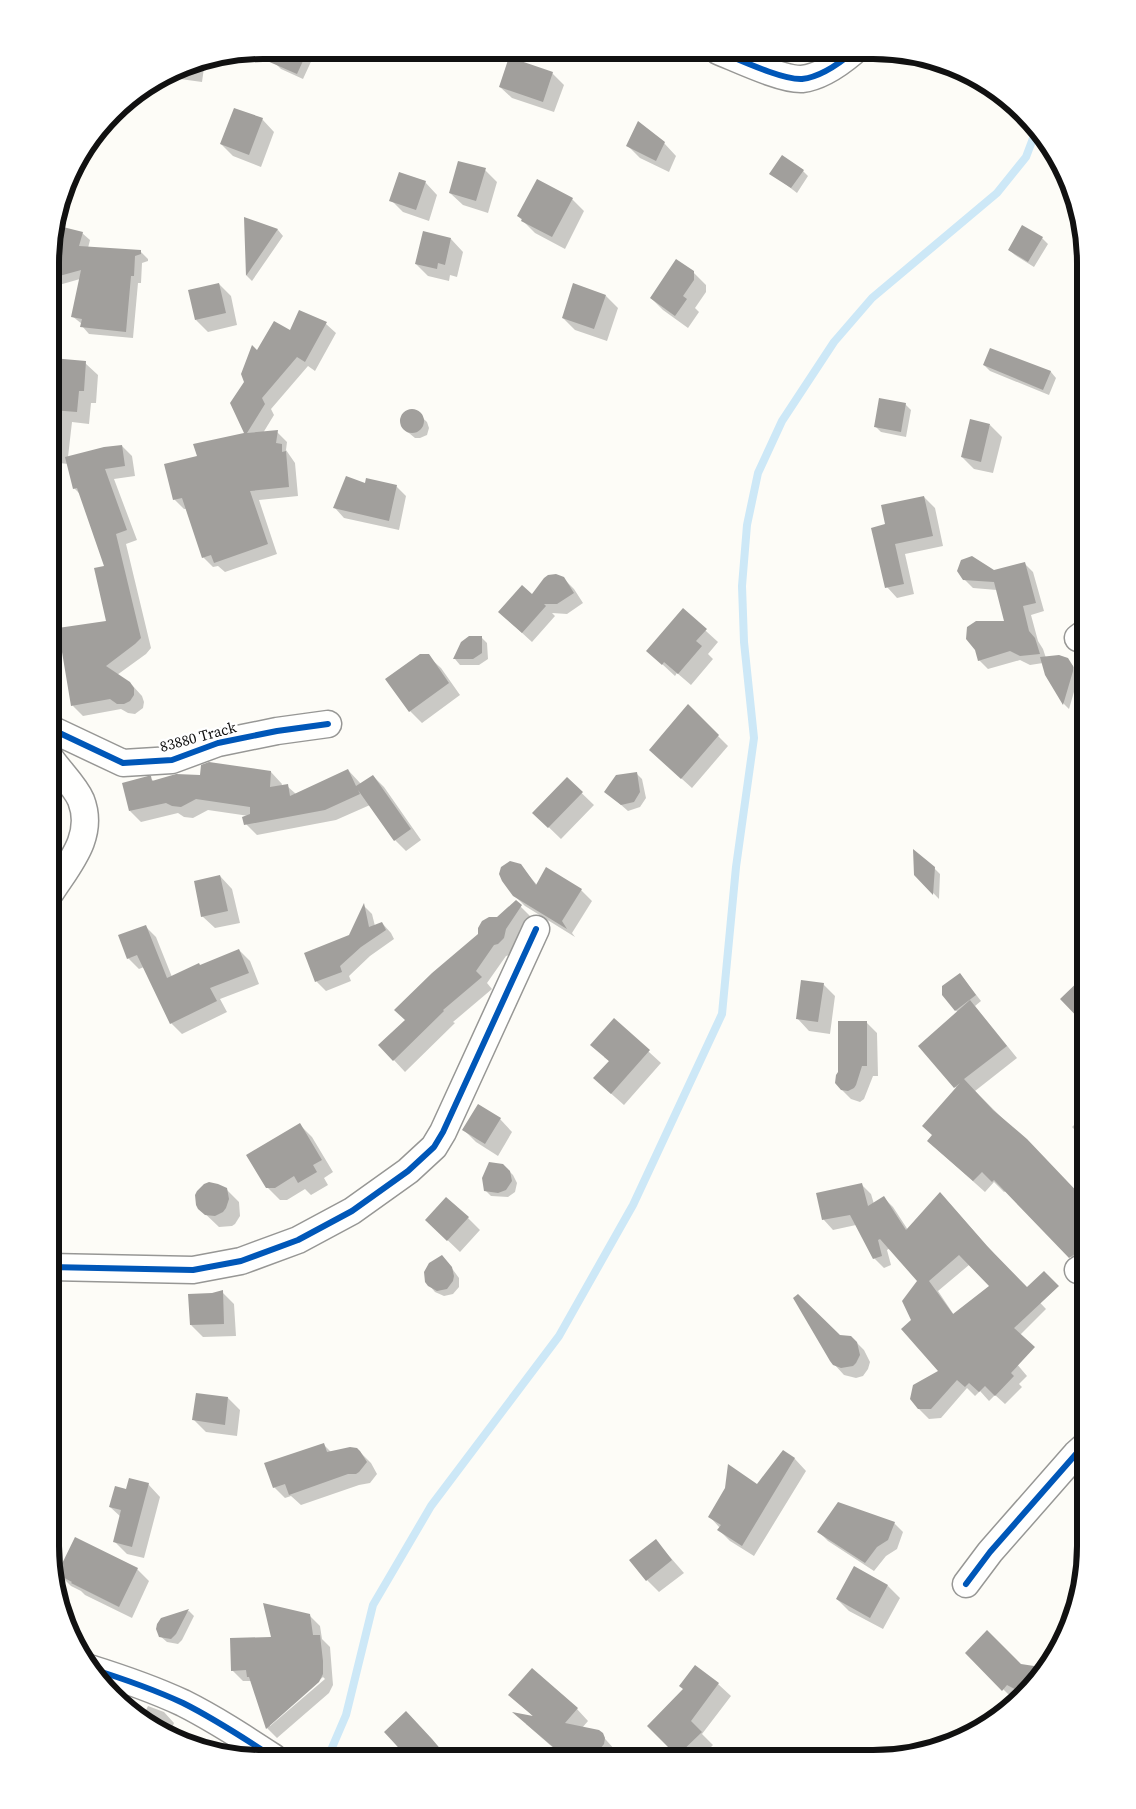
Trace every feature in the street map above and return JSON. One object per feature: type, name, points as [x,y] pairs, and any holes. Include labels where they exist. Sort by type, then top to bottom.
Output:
[{"type":"street","points":[[739,59],[786,77],[802,79],[828,69],[843,59]]},
{"type":"street","name":"83880 Track","points":[[59,733],[123,763],[172,760],[218,743],[276,731],[328,724]]},
{"type":"street","points":[[59,770],[80,799],[85,816],[84,832],[79,847],[59,880]]},
{"type":"street","points":[[59,1267],[193,1270],[241,1261],[298,1240],[352,1211],[408,1171],[434,1146],[443,1132],[536,929]]},
{"type":"street","points":[[966,1584],[990,1552],[1077,1453]]},
{"type":"street","points":[[102,1672],[136,1683],[183,1703],[225,1726],[262,1750]]},
{"type":"building","points":[[263,59],[304,59],[297,74]]},
{"type":"building","points":[[508,59],[515,59],[553,72],[543,102],[499,87]]},
{"type":"building","points":[[234,108],[263,118],[249,155],[220,144]]},
{"type":"building","points":[[638,121],[665,142],[656,161],[626,146]]},
{"type":"building","points":[[782,155],[804,170],[791,188],[769,174]]},
{"type":"building","points":[[458,161],[486,168],[476,201],[449,193]]},
{"type":"building","points":[[399,172],[426,181],[416,210],[389,201]]},
{"type":"building","points":[[537,179],[573,198],[552,237],[521,221],[522,219],[517,216]]},
{"type":"building","points":[[244,217],[278,229],[246,276]]},
{"type":"building","points":[[1022,225],[1043,237],[1028,262],[1008,250]]},
{"type":"building","points":[[62,227],[83,232],[79,246],[141,250],[141,254],[135,256],[134,276],[131,276],[126,332],[80,327],[82,319],[71,317],[81,270],[59,276],[59,249]]},
{"type":"building","points":[[423,231],[451,238],[445,265],[438,263],[437,269],[415,264]]},
{"type":"building","points":[[676,259],[694,271],[694,280],[683,296],[687,299],[675,316],[650,298]]},
{"type":"building","points":[[219,283],[226,313],[195,320],[188,290]]},
{"type":"building","points":[[573,283],[606,295],[594,329],[562,318]]},
{"type":"building","points":[[299,310],[327,322],[305,362],[297,357],[262,398],[265,404],[247,433],[278,430],[276,443],[282,444],[282,452],[286,451],[289,487],[250,491],[268,544],[214,563],[211,555],[202,558],[182,498],[173,500],[164,464],[197,456],[193,444],[244,433],[230,403],[244,382],[241,374],[252,345],[257,350],[274,321],[290,330]]},
{"type":"building","points":[[990,348],[1051,371],[1043,390],[983,365]]},
{"type":"building","points":[[59,359],[86,361],[84,391],[79,391],[77,412],[59,411]]},
{"type":"building","points":[[879,398],[906,403],[901,432],[874,427]]},
{"type":"building","points":[[412,409],[417,410],[423,416],[423,426],[417,432],[412,433],[407,432],[401,426],[400,421],[401,416],[407,410]]},
{"type":"building","points":[[970,419],[990,424],[981,462],[961,457]]},
{"type":"building","points":[[122,445],[125,466],[105,469],[127,530],[116,534],[141,638],[106,666],[130,682],[134,688],[134,695],[130,701],[124,704],[117,704],[110,699],[71,706],[59,628],[106,621],[94,568],[104,566],[77,488],[73,489],[65,457],[104,447]]},
{"type":"building","points":[[346,476],[365,483],[366,478],[397,485],[389,521],[333,508]]},
{"type":"building","points":[[924,496],[933,536],[895,544],[904,584],[885,588],[871,528],[885,524],[881,505]]},
{"type":"building","points":[[972,556],[994,570],[1025,562],[1036,603],[1023,606],[1029,631],[1035,638],[1040,654],[1020,656],[1010,651],[978,661],[975,650],[966,639],[967,627],[976,621],[1004,621],[994,582],[963,580],[957,571],[961,560]]},
{"type":"building","points":[[556,574],[564,577],[574,593],[557,604],[544,604],[546,606],[522,633],[498,612],[522,585],[532,594],[544,578],[548,575]]},
{"type":"building","points":[[683,608],[707,629],[696,641],[702,646],[678,674],[664,662],[662,665],[646,651]]},
{"type":"building","points":[[469,636],[482,636],[482,653],[473,659],[453,659],[461,642]]},
{"type":"building","points":[[420,654],[429,654],[449,683],[409,712],[385,679]]},
{"type":"building","points":[[1059,655],[1068,658],[1073,666],[1063,705],[1045,675],[1040,657]]},
{"type":"building","points":[[688,704],[719,735],[681,779],[649,750]]},
{"type":"building","points":[[209,762],[271,771],[270,787],[288,784],[290,796],[348,769],[356,786],[373,775],[411,829],[394,841],[358,790],[360,794],[325,810],[244,825],[242,817],[250,814],[250,807],[196,799],[181,807],[166,803],[129,811],[122,783],[148,776],[151,776],[152,781],[176,774],[200,775],[201,765]]},
{"type":"building","points":[[637,772],[640,792],[634,802],[621,805],[604,792],[616,775]]},
{"type":"building","points":[[567,777],[583,792],[548,828],[532,813]]},
{"type":"building","points":[[913,849],[935,867],[933,895],[914,875]]},
{"type":"building","points":[[510,861],[521,864],[536,885],[546,867],[582,889],[562,921],[567,929],[513,896],[499,874],[501,867]]},
{"type":"building","points":[[220,875],[228,911],[201,917],[194,881]]},
{"type":"building","points":[[516,900],[522,905],[506,929],[504,938],[494,945],[476,971],[482,977],[443,1010],[393,1061],[378,1045],[405,1020],[394,1010],[432,973],[478,934],[478,928],[482,921],[489,917],[497,917]]},
{"type":"building","points":[[364,903],[369,927],[382,922],[386,930],[361,947],[340,966],[342,972],[315,982],[304,953],[349,935]]},
{"type":"building","points":[[146,925],[167,978],[199,963],[200,965],[239,949],[249,973],[210,988],[217,1001],[170,1024],[137,955],[127,959],[118,935]]},
{"type":"building","points":[[960,973],[976,995],[955,1011],[942,995],[942,986]]},
{"type":"building","points":[[801,980],[824,983],[818,1022],[796,1019]]},
{"type":"building","points":[[1077,983],[1077,1017],[1060,999]]},
{"type":"building","points":[[970,1000],[1007,1046],[964,1079],[993,1110],[1027,1139],[1077,1192],[1077,1253],[1069,1258],[994,1180],[992,1182],[982,1172],[973,1181],[927,1141],[932,1135],[922,1126],[960,1083],[954,1088],[918,1046]]},
{"type":"building","points":[[614,1018],[650,1050],[611,1094],[593,1078],[609,1061],[590,1045]]},
{"type":"building","points":[[838,1021],[867,1021],[867,1066],[862,1066],[856,1085],[848,1091],[841,1090],[835,1083],[838,1072]]},
{"type":"building","points":[[478,1104],[501,1118],[485,1144],[462,1130]]},
{"type":"building","points":[[300,1123],[322,1160],[313,1165],[317,1172],[298,1183],[294,1176],[275,1188],[266,1188],[246,1155]]},
{"type":"building","points":[[489,1162],[503,1164],[510,1171],[512,1181],[506,1190],[498,1193],[484,1191],[482,1178]]},
{"type":"building","points":[[209,1182],[227,1188],[229,1199],[223,1212],[215,1216],[205,1215],[196,1205],[195,1195],[197,1191]]},
{"type":"building","points":[[862,1183],[868,1206],[884,1196],[906,1230],[940,1192],[987,1246],[1027,1287],[1044,1271],[1059,1286],[1014,1328],[1035,1347],[1011,1373],[1014,1376],[995,1396],[985,1386],[979,1392],[969,1383],[965,1387],[957,1380],[931,1409],[918,1409],[910,1399],[913,1385],[938,1371],[901,1329],[911,1320],[902,1301],[917,1281],[880,1239],[878,1240],[882,1256],[873,1259],[850,1215],[822,1220],[816,1193]],"holes":[[[959,1255],[989,1286],[953,1314],[929,1281]]]},
{"type":"building","points":[[446,1197],[469,1217],[447,1241],[425,1220]]},
{"type":"building","points":[[442,1255],[452,1267],[454,1276],[447,1289],[437,1291],[425,1282],[424,1272],[429,1263]]},
{"type":"building","points":[[223,1290],[224,1324],[190,1325],[188,1294],[212,1293]]},
{"type":"building","points":[[798,1294],[840,1335],[851,1336],[857,1342],[860,1355],[853,1366],[841,1368],[833,1365],[793,1298]]},
{"type":"building","points":[[196,1393],[228,1397],[225,1425],[192,1420]]},
{"type":"building","points":[[324,1443],[327,1452],[350,1447],[357,1448],[367,1462],[356,1474],[348,1474],[289,1495],[285,1484],[273,1488],[264,1463]]},
{"type":"building","points":[[783,1450],[795,1458],[742,1546],[717,1530],[721,1525],[708,1517],[725,1488],[728,1464],[757,1484]]},
{"type":"building","points":[[129,1478],[149,1483],[132,1547],[113,1542],[121,1510],[109,1507],[115,1486],[126,1489]]},
{"type":"building","points":[[838,1502],[895,1522],[888,1540],[877,1547],[865,1563],[817,1532]]},
{"type":"building","points":[[75,1537],[138,1568],[119,1607],[71,1583],[61,1576],[60,1569]]},
{"type":"building","points":[[656,1539],[672,1560],[646,1581],[629,1560]]},
{"type":"building","points":[[854,1566],[888,1585],[870,1618],[836,1599]]},
{"type":"building","points":[[263,1603],[310,1614],[313,1635],[320,1635],[323,1661],[323,1674],[319,1682],[266,1729],[246,1670],[231,1671],[230,1638],[271,1637]]},
{"type":"building","points":[[189,1609],[176,1634],[171,1639],[159,1637],[156,1629],[161,1618]]},
{"type":"building","points":[[987,1630],[1021,1664],[1038,1667],[1018,1691],[1007,1685],[1002,1691],[965,1653]]},
{"type":"building","points":[[695,1665],[719,1683],[691,1721],[702,1732],[683,1750],[671,1750],[647,1726],[683,1689],[679,1686]]},
{"type":"building","points":[[532,1668],[578,1708],[565,1723],[599,1730],[605,1738],[604,1744],[599,1750],[557,1750],[512,1712],[533,1716],[508,1695]]},
{"type":"building","points":[[406,1711],[441,1750],[401,1750],[384,1732]]},
{"type":"waterway","points":[[331,1750],[346,1715],[373,1605],[431,1506],[559,1336],[633,1205],[722,1014],[736,867],[754,738],[744,642],[742,586],[747,525],[758,473],[782,421],[834,342],[872,298],[997,193],[1026,157],[1034,136]]},
{"type":"cycle path","points":[[736,59],[772,73],[802,79],[823,72],[844,59]]},
{"type":"cycle path","points":[[59,733],[123,763],[172,760],[218,743],[277,731],[328,724]]},
{"type":"cycle path","points":[[59,1267],[193,1270],[241,1261],[298,1240],[352,1211],[408,1171],[434,1147],[443,1132],[536,929]]},
{"type":"cycle path","points":[[966,1584],[990,1552],[1077,1453]]},
{"type":"cycle path","points":[[102,1672],[183,1703],[218,1722],[262,1750]]}]
